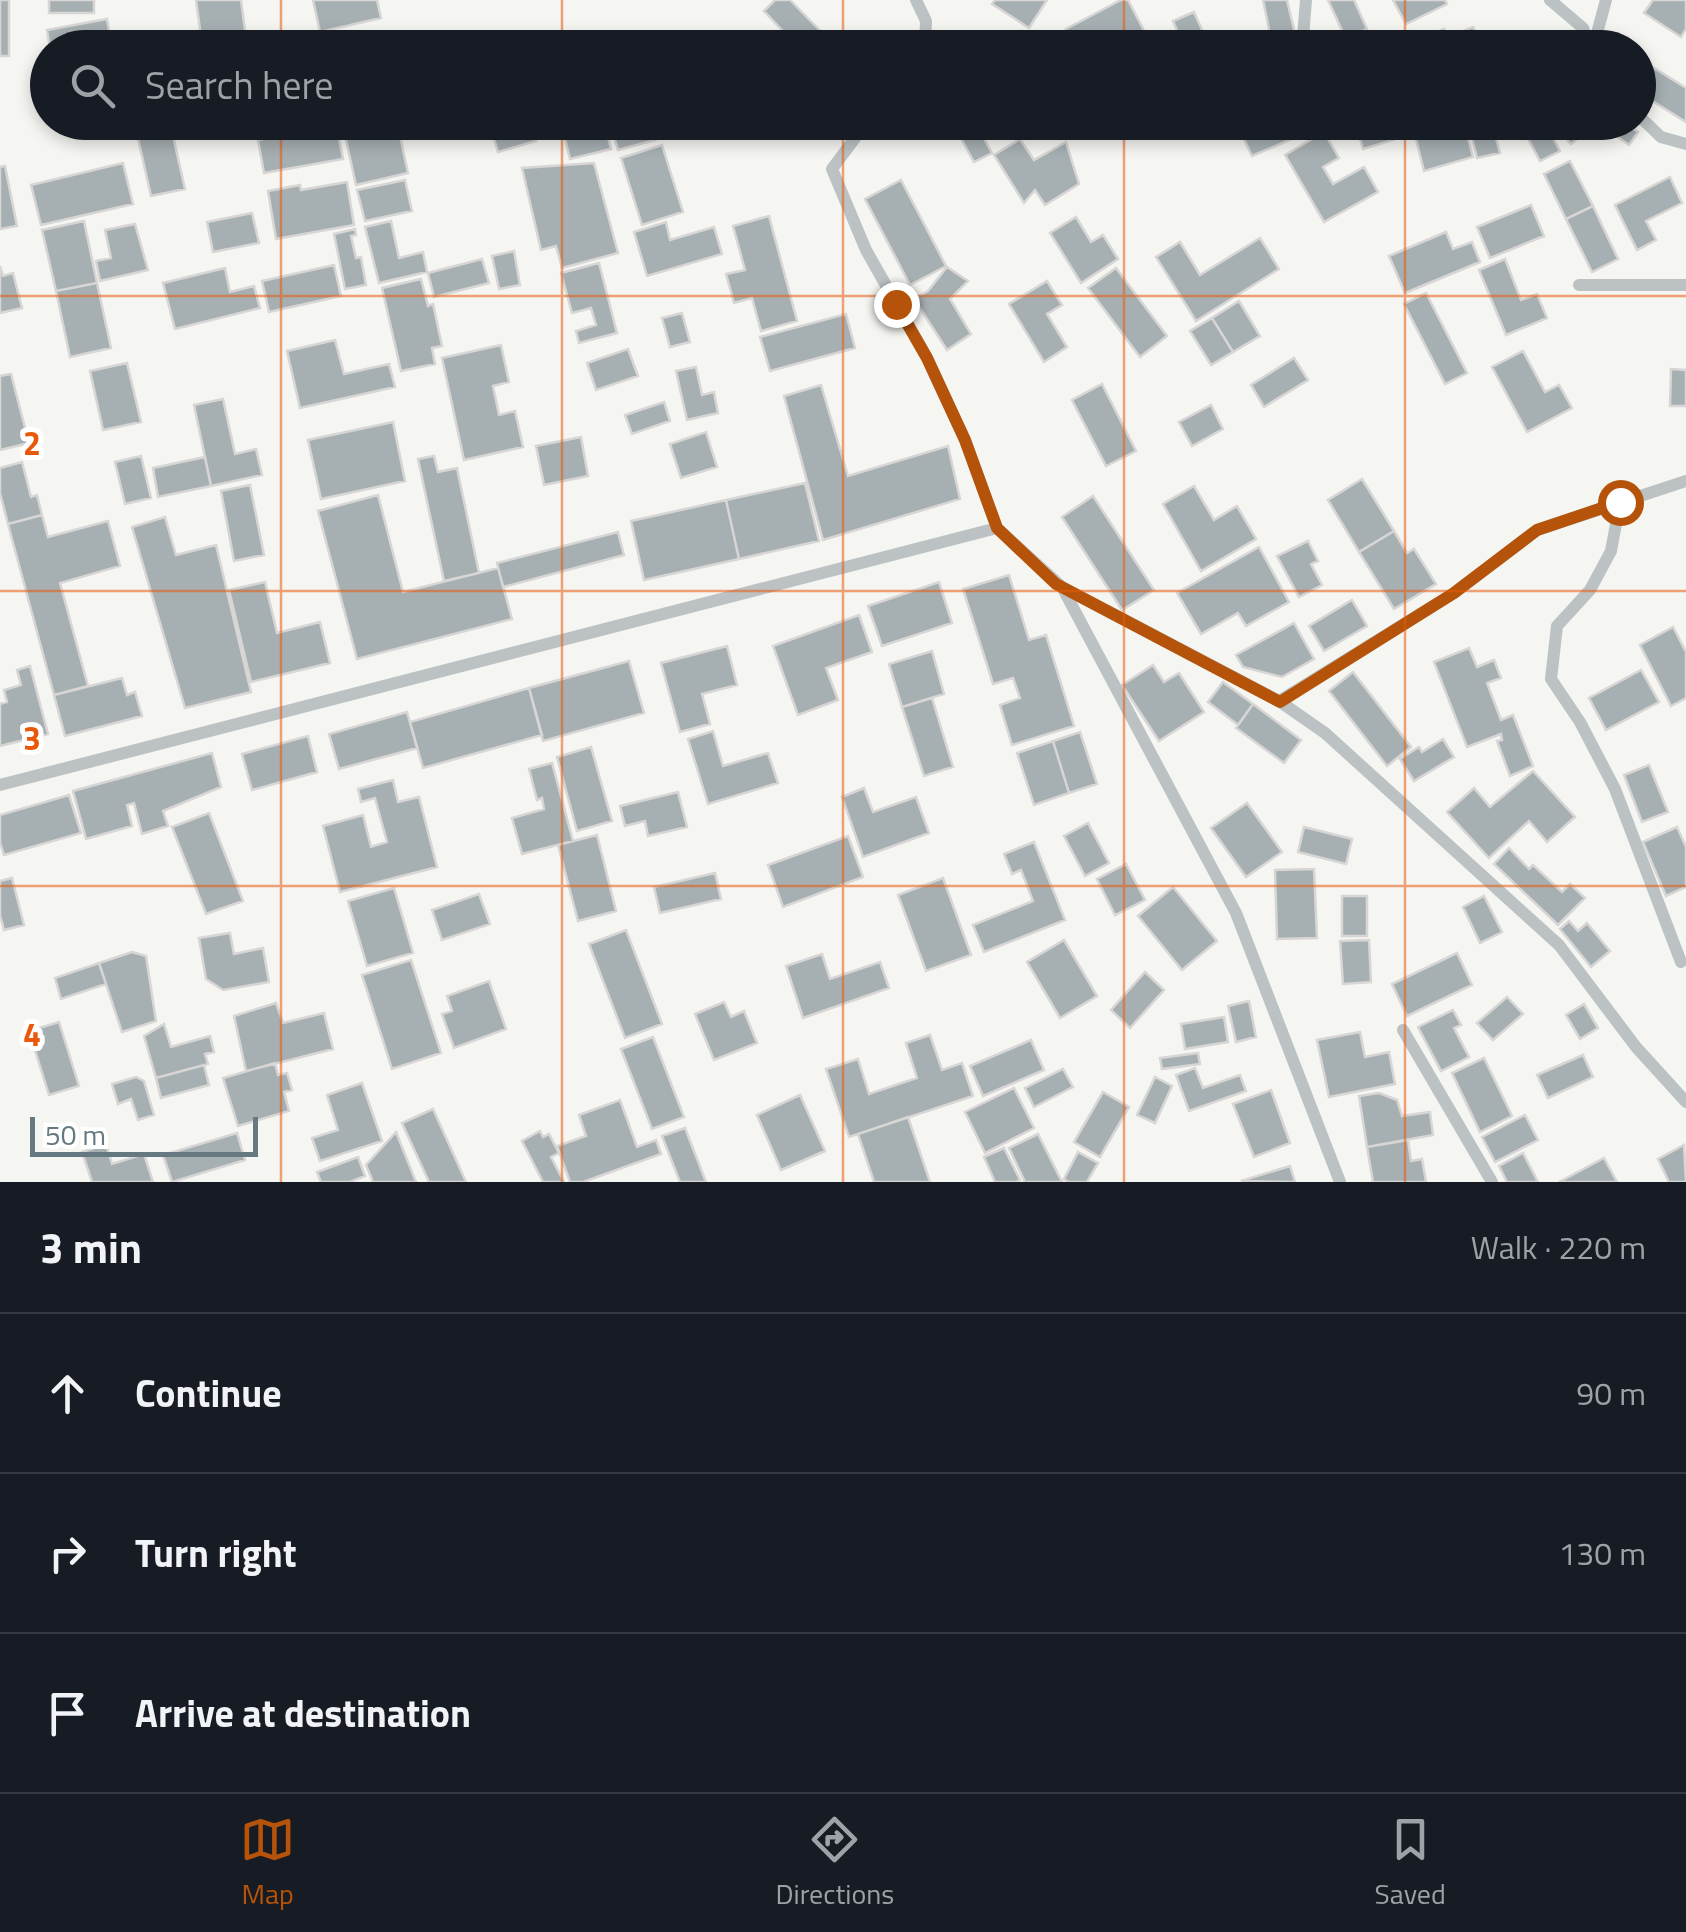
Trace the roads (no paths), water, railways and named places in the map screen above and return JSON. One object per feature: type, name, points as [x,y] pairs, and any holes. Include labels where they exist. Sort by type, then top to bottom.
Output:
[{"type":"lane","points":[[916,0],[926,21],[926,30]]},
{"type":"lane","points":[[1304,30],[1306,0]]},
{"type":"lane","points":[[1550,0],[1584,30]]},
{"type":"lane","points":[[1597,30],[1606,0]]},
{"type":"lane","points":[[1656,132],[1686,144]]},
{"type":"lane","points":[[854,140],[832,169],[866,250],[927,358],[965,440],[997,528],[1062,587],[1280,702],[1325,733],[1559,944],[1636,1047],[1686,1102]]},
{"type":"lane","points":[[1579,284],[1686,286]]},
{"type":"lane","points":[[1280,702],[1454,593],[1537,530],[1686,481]]},
{"type":"lane","points":[[1620,502],[1611,551],[1590,590],[1557,626],[1551,679],[1580,722],[1615,788],[1681,962]]},
{"type":"lane","points":[[0,785],[997,528]]},
{"type":"lane","points":[[1062,587],[1236,913],[1340,1182]]},
{"type":"lane","points":[[1403,1030],[1492,1182]]}]
